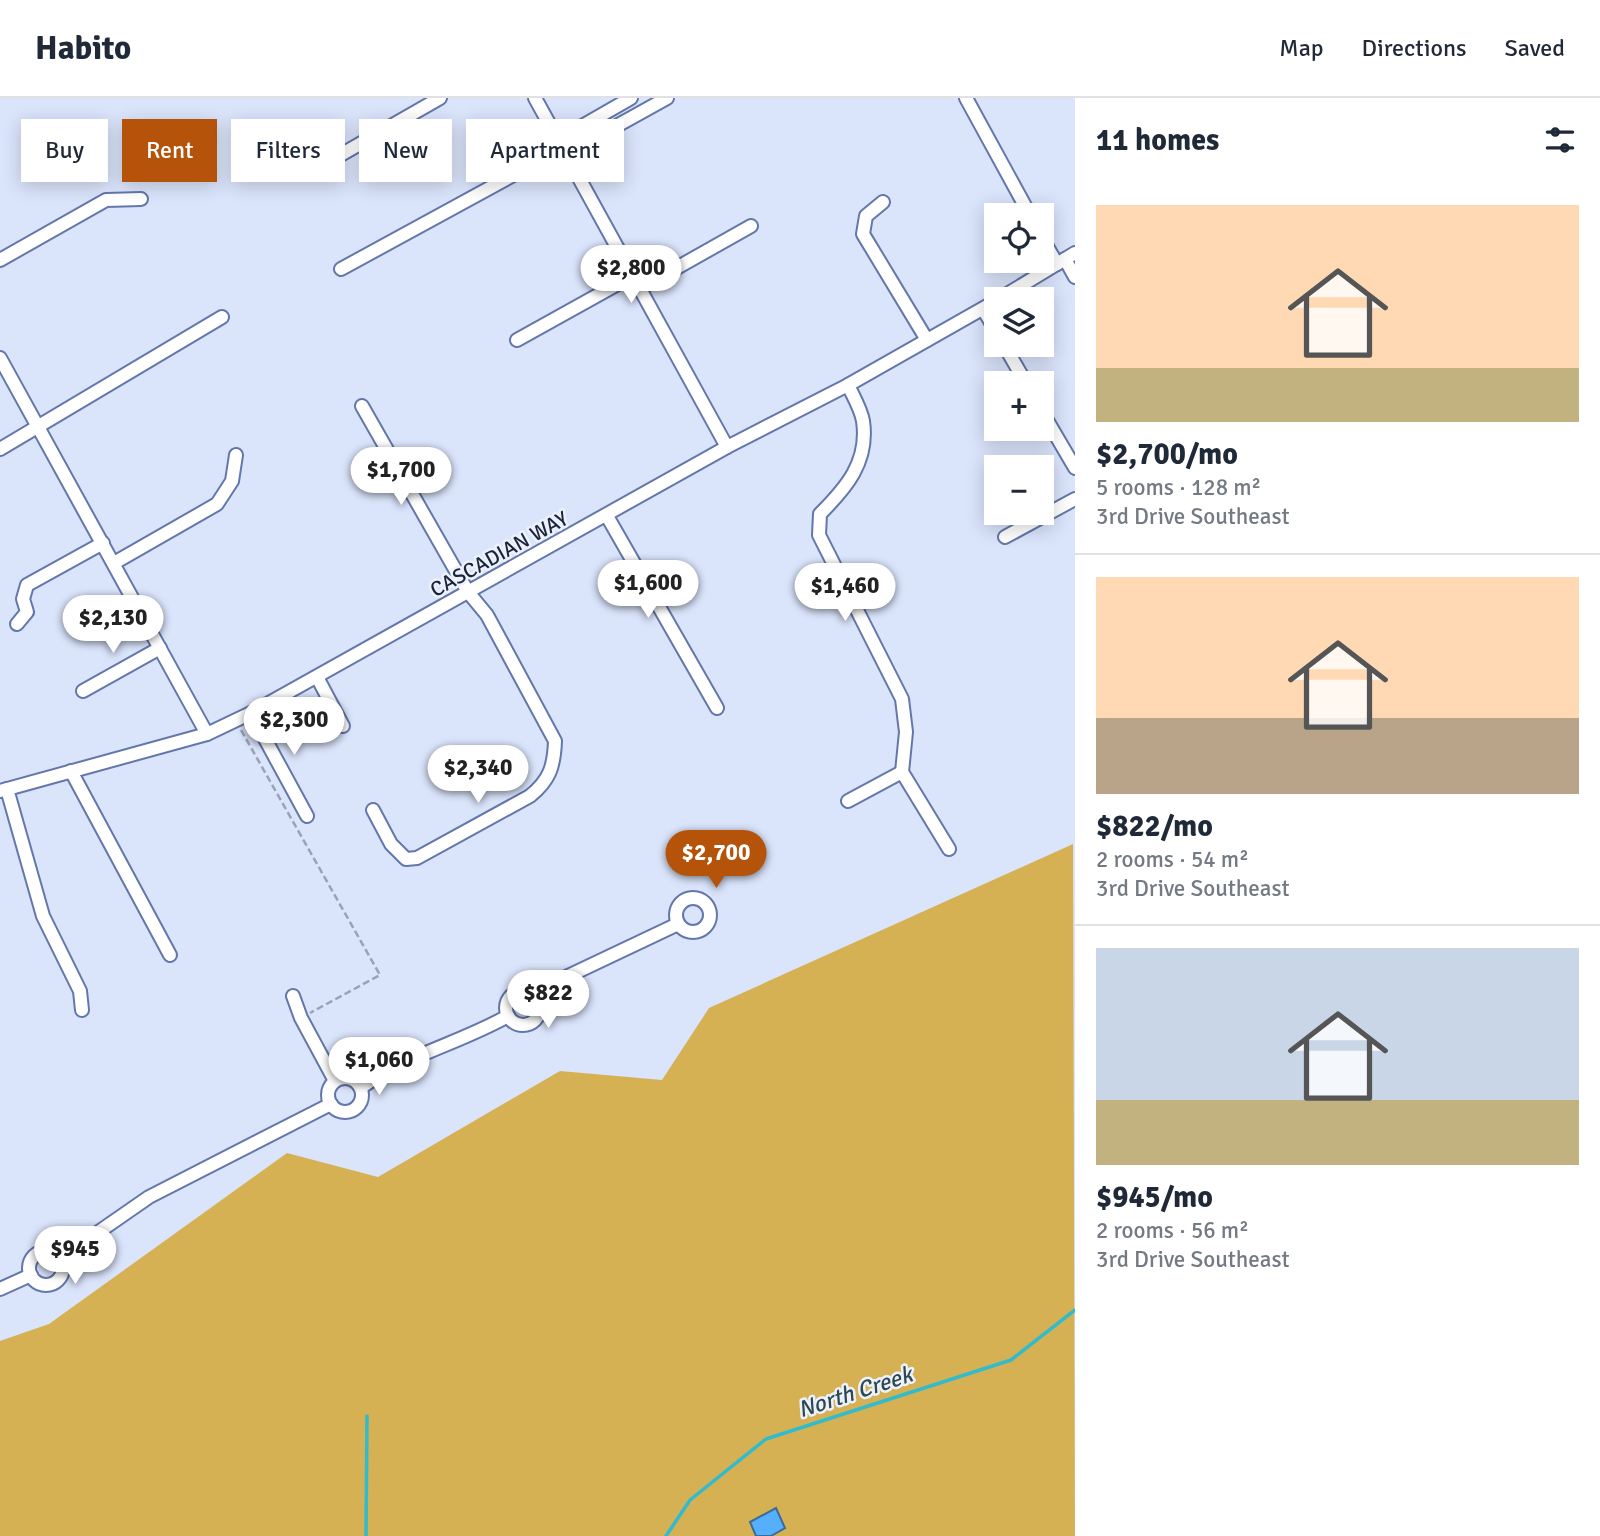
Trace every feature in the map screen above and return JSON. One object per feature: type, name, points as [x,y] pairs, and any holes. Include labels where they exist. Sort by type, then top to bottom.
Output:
[{"type":"street","points":[[345,152],[440,98]]},
{"type":"street","points":[[535,98],[547,119]]},
{"type":"street","points":[[601,119],[631,98]]},
{"type":"street","points":[[622,119],[667,98]]},
{"type":"street","points":[[966,98],[1023,203]]},
{"type":"street","points":[[341,269],[499,182]]},
{"type":"street","points":[[582,182],[727,447]]},
{"type":"street","points":[[0,260],[106,200],[141,199]]},
{"type":"street","points":[[883,202],[866,216],[863,234],[927,340]]},
{"type":"street","points":[[641,288],[751,226]]},
{"type":"street","points":[[1066,259],[1075,277]]},
{"type":"street","name":"CASCADIAN WAY","points":[[1020,287],[1066,259]]},
{"type":"street","points":[[517,340],[634,275]]},
{"type":"street","name":"CASCADIAN WAY","points":[[4,790],[207,734],[236,721],[727,447],[848,385],[983,309]]},
{"type":"street","points":[[0,449],[222,317]]},
{"type":"street","points":[[0,358],[207,734]]},
{"type":"street","points":[[848,385],[863,421],[862,452],[848,486],[820,514],[819,535],[902,699],[906,732],[902,772],[948,849]]},
{"type":"street","points":[[362,406],[468,592],[487,615],[555,741],[554,763],[546,783],[530,796],[417,858],[406,859],[398,853],[373,810]]},
{"type":"street","points":[[1054,432],[1075,468]]},
{"type":"street","points":[[114,563],[217,504],[232,481],[236,455]]},
{"type":"street","points":[[1005,537],[1075,499]]},
{"type":"street","points":[[607,516],[717,708]]},
{"type":"street","points":[[17,624],[27,612],[23,599],[27,584],[103,543]]},
{"type":"street","points":[[83,691],[160,648]]},
{"type":"street","points":[[317,677],[343,726]]},
{"type":"street","points":[[251,713],[307,816]]},
{"type":"street","points":[[71,771],[170,955]]},
{"type":"street","points":[[848,801],[902,772]]},
{"type":"street","points":[[4,790],[43,916],[80,991],[82,1010]]},
{"type":"street","points":[[538,998],[564,978],[678,924]]},
{"type":"street","points":[[525,990],[538,998],[540,1011],[534,1021],[517,1024],[508,1016],[507,1000],[514,992],[525,990]]},
{"type":"street","points":[[293,996],[301,1018],[335,1081]]},
{"type":"street","points":[[362,1087],[396,1067],[470,1037],[508,1016]]},
{"type":"street","points":[[347,1078],[362,1087],[360,1105],[351,1112],[340,1112],[331,1104],[328,1094],[335,1081],[347,1078]]},
{"type":"street","points":[[61,1258],[149,1197],[331,1104]]},
{"type":"street","points":[[46,1250],[61,1258],[62,1275],[55,1283],[39,1283],[31,1275],[30,1264],[36,1254],[46,1250]]},
{"type":"street","points":[[0,1289],[31,1275]]},
{"type":"path","points":[[236,721],[380,975],[301,1018]]},
{"type":"shaded area","points":[[1073,844],[1075,1536],[0,1536],[0,1341],[49,1324],[287,1153],[378,1177],[560,1071],[662,1080],[709,1008]]},
{"type":"building","points":[[776,1508],[785,1528],[771,1536],[756,1536],[750,1522]]},
{"type":"waterway","name":"North Creek","points":[[666,1536],[690,1500],[766,1439],[1011,1360],[1075,1310]]},
{"type":"waterway","points":[[366,1536],[367,1416]]}]
